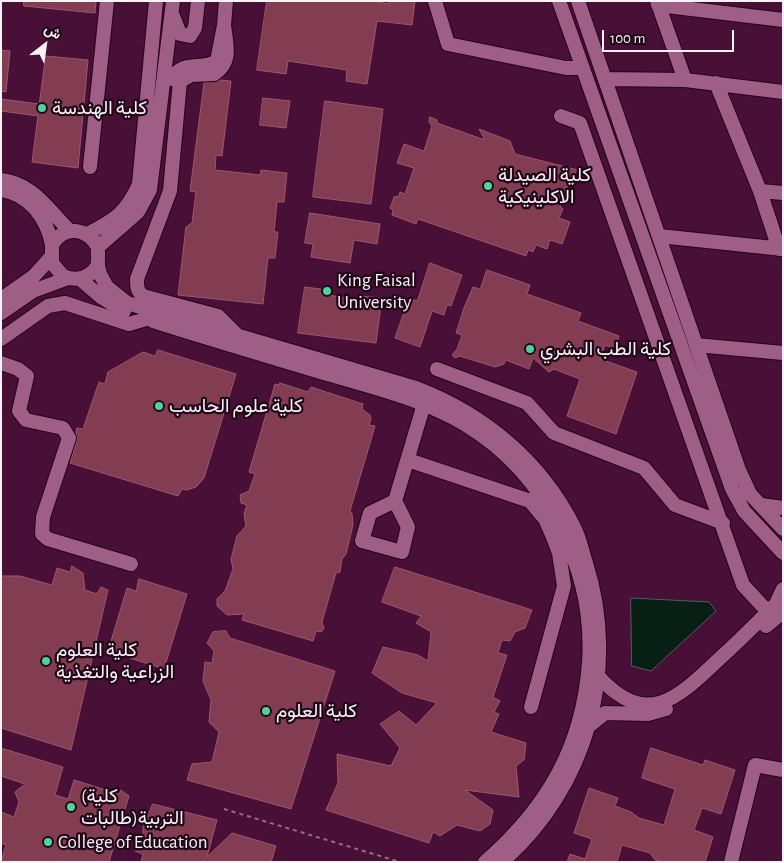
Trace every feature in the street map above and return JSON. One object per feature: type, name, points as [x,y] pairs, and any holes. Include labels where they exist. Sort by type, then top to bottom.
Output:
[{"type":"street","points":[[90,167],[107,1]]},
{"type":"street","points":[[87,234],[116,217],[130,204],[139,184],[156,1]]},
{"type":"street","points":[[173,8],[180,34],[190,36],[195,28],[198,1]]},
{"type":"street","points":[[143,202],[155,191],[162,176],[173,78],[187,66],[217,61],[226,1]]},
{"type":"street","points":[[434,1],[448,44],[566,68],[583,68]]},
{"type":"street","points":[[559,1],[732,489],[744,511],[783,553]]},
{"type":"street","points":[[578,1],[739,470],[750,494],[783,529]]},
{"type":"street","points":[[685,80],[657,3],[783,20]]},
{"type":"street","points":[[98,247],[132,218],[150,190],[173,8]]},
{"type":"street","points":[[224,24],[228,57],[226,64],[214,74],[190,75],[180,81],[170,191],[137,279],[137,286],[138,292],[149,298],[218,316],[238,336]]},
{"type":"street","points":[[605,79],[685,80],[783,92]]},
{"type":"street","points":[[659,236],[781,249],[760,191],[716,83]]},
{"type":"street","points":[[561,116],[580,123],[744,585],[768,612]]},
{"type":"street","points":[[1,180],[21,185],[35,194],[70,231]]},
{"type":"street","points":[[1,190],[20,196],[31,204],[49,231],[51,251],[58,272],[74,279],[115,306],[146,319],[424,404],[466,425],[489,440],[508,457],[532,484],[549,507],[564,535],[575,562],[589,618],[589,726],[577,760],[552,806],[527,837],[502,862]]},
{"type":"street","points":[[760,191],[783,193]]},
{"type":"street","points":[[1,299],[34,276],[59,236],[70,231],[87,234],[98,247],[98,265],[107,287],[127,303],[416,388],[443,399],[478,419],[517,449],[542,476],[575,528],[594,586],[600,638],[598,676],[567,758],[542,802],[517,831],[485,862]]},
{"type":"street","points":[[1,313],[33,291],[90,274],[98,265]]},
{"type":"street","points":[[1,339],[48,306],[65,303],[129,324],[146,319]]},
{"type":"street","points":[[696,345],[783,353]]},
{"type":"street","points":[[1,362],[18,369],[27,376],[19,412],[26,420],[63,428],[69,438],[43,516],[42,534],[48,539],[131,564]]},
{"type":"street","points":[[437,370],[527,403],[554,433],[644,468],[675,505],[722,523]]},
{"type":"street","points":[[395,500],[424,404]]},
{"type":"street","points":[[408,460],[549,507]]},
{"type":"street","points":[[529,500],[544,519],[553,537],[559,553],[564,586],[531,707]]},
{"type":"street","points":[[761,505],[783,508]]},
{"type":"street","points":[[589,726],[606,713],[623,705],[656,704],[678,696],[776,604],[783,588]]},
{"type":"street","points":[[590,699],[623,705],[648,714],[672,708],[690,696],[783,612]]},
{"type":"street","points":[[598,676],[623,705]]},
{"type":"street","points":[[731,862],[755,765],[783,770]]},
{"type":"path","points":[[224,809],[400,862]]},
{"type":"shaded area","points":[[631,598],[709,602],[716,611],[651,671],[632,666]]},
{"type":"building","points":[[24,1],[96,1],[95,13],[24,6]]},
{"type":"building","points":[[267,1],[371,1],[389,4],[389,1],[415,1],[412,25],[377,21],[367,84],[346,81],[347,70],[288,61],[286,74],[257,70]]},
{"type":"building","points":[[1,50],[10,51],[6,92],[1,91]]},
{"type":"building","name":"كلية الهندسة","points":[[46,56],[88,60],[78,168],[32,162],[38,116],[1,111],[1,99],[39,104]]},
{"type":"building","points":[[220,80],[231,81],[222,156],[216,155],[215,170],[260,175],[261,170],[287,173],[284,202],[277,202],[274,232],[278,232],[275,258],[268,258],[263,304],[178,295],[186,227],[192,223],[196,192],[190,191],[204,83]]},
{"type":"building","points":[[263,98],[290,101],[286,128],[260,125]]},
{"type":"building","points":[[325,101],[383,109],[371,204],[313,197]]},
{"type":"building","name":"كلية الصيدلة الاكلينيكية","points":[[430,117],[437,120],[437,123],[485,140],[479,129],[510,141],[515,154],[578,170],[570,179],[560,207],[563,209],[559,218],[570,222],[562,244],[550,240],[547,249],[536,245],[533,252],[528,250],[526,256],[418,219],[416,224],[392,215],[393,210],[390,208],[394,197],[399,196],[400,192],[405,194],[414,168],[397,163],[404,144],[424,151],[432,126],[429,122]]},
{"type":"building","points":[[310,213],[380,224],[377,244],[354,240],[350,263],[311,257],[313,244],[305,243]]},
{"type":"building","points":[[430,263],[462,275],[451,306],[447,305],[444,315],[432,311],[420,347],[395,338],[409,298],[417,301]]},
{"type":"building","name":"كلية الطب البشري","points":[[487,270],[530,285],[527,294],[581,313],[578,321],[619,336],[615,349],[605,345],[600,359],[637,372],[616,434],[567,416],[580,379],[554,369],[549,372],[533,358],[529,369],[506,360],[504,364],[495,367],[460,356],[455,358],[452,355],[457,349],[462,335],[456,333],[464,308],[473,287],[480,289]]},
{"type":"building","points":[[305,287],[328,290],[328,295],[359,300],[360,296],[382,298],[376,343],[298,333]]},
{"type":"building","name":"كلية علوم الحاسب","points":[[158,350],[236,374],[204,478],[196,487],[187,490],[182,489],[178,496],[70,463],[77,440],[77,428],[83,429],[99,382],[105,384],[108,372],[143,352],[155,356]]},
{"type":"building","points":[[280,383],[308,392],[311,387],[363,404],[362,409],[370,415],[369,425],[375,426],[350,511],[352,513],[353,525],[346,554],[342,559],[340,572],[336,573],[322,622],[324,629],[321,632],[316,631],[313,641],[242,620],[244,614],[227,615],[217,606],[217,599],[225,591],[233,569],[231,559],[237,536],[246,526],[244,514],[247,505],[241,503],[240,495],[249,491],[255,474],[249,472],[275,384],[279,385]]},
{"type":"building","name":"كلية العلوم الزراعية والتغذية","points":[[72,566],[83,573],[85,590],[97,594],[101,587],[108,590],[71,750],[1,728],[1,576],[20,576],[52,585],[57,568],[70,572]]},
{"type":"building","points":[[395,567],[532,610],[525,628],[515,632],[510,641],[502,640],[498,653],[507,655],[493,697],[500,701],[494,712],[499,714],[491,732],[526,743],[524,760],[516,766],[519,797],[465,790],[493,810],[490,824],[480,831],[457,825],[440,836],[433,832],[429,843],[326,810],[338,783],[337,754],[391,766],[400,748],[380,724],[399,711],[416,725],[437,703],[402,693],[372,673],[383,647],[418,655],[428,661],[431,632],[416,623],[421,616],[382,602]]},
{"type":"building","points":[[139,579],[187,594],[164,669],[108,651],[127,588],[136,591]]},
{"type":"building","name":"كلية العلوم","points":[[226,631],[230,638],[335,671],[291,809],[187,780],[192,764],[212,762],[219,732],[209,722],[211,700],[203,681],[205,662],[212,663],[214,651],[207,643],[213,632]]},
{"type":"building","name":"(كلية التربية(طالبات","points":[[1,748],[63,767],[55,795],[68,799],[74,780],[119,794],[121,790],[129,796],[109,862],[1,862],[6,845],[1,843],[1,812],[14,817],[19,802],[15,792],[25,784],[1,776]]},
{"type":"building","points":[[651,748],[703,765],[705,760],[735,770],[721,814],[702,808],[694,830],[713,837],[705,862],[663,862],[655,860],[650,853],[622,845],[617,862],[567,862],[570,854],[585,859],[592,839],[574,833],[589,788],[618,798],[615,806],[631,812],[639,818],[664,825],[675,789],[642,778]]},
{"type":"building","points":[[153,804],[217,820],[207,857],[232,833],[276,846],[271,862],[141,862],[143,854],[135,851],[143,836],[143,828]]},
{"type":"place","name":"كلية الهندسة","points":[[42,108]]},
{"type":"place","name":"كلية الصيدلة الاكلينيكية","points":[[488,186]]},
{"type":"place","name":"King Faisal University","points":[[327,291]]},
{"type":"place","name":"كلية الطب البشري","points":[[530,349]]},
{"type":"place","name":"كلية علوم الحاسب","points":[[159,406]]},
{"type":"place","name":"كلية العلوم الزراعية والتغذية","points":[[46,661]]},
{"type":"place","name":"كلية العلوم","points":[[266,711]]},
{"type":"place","name":"(كلية التربية(طالبات","points":[[71,807]]},
{"type":"place","name":"College of Education","points":[[48,842]]}]
